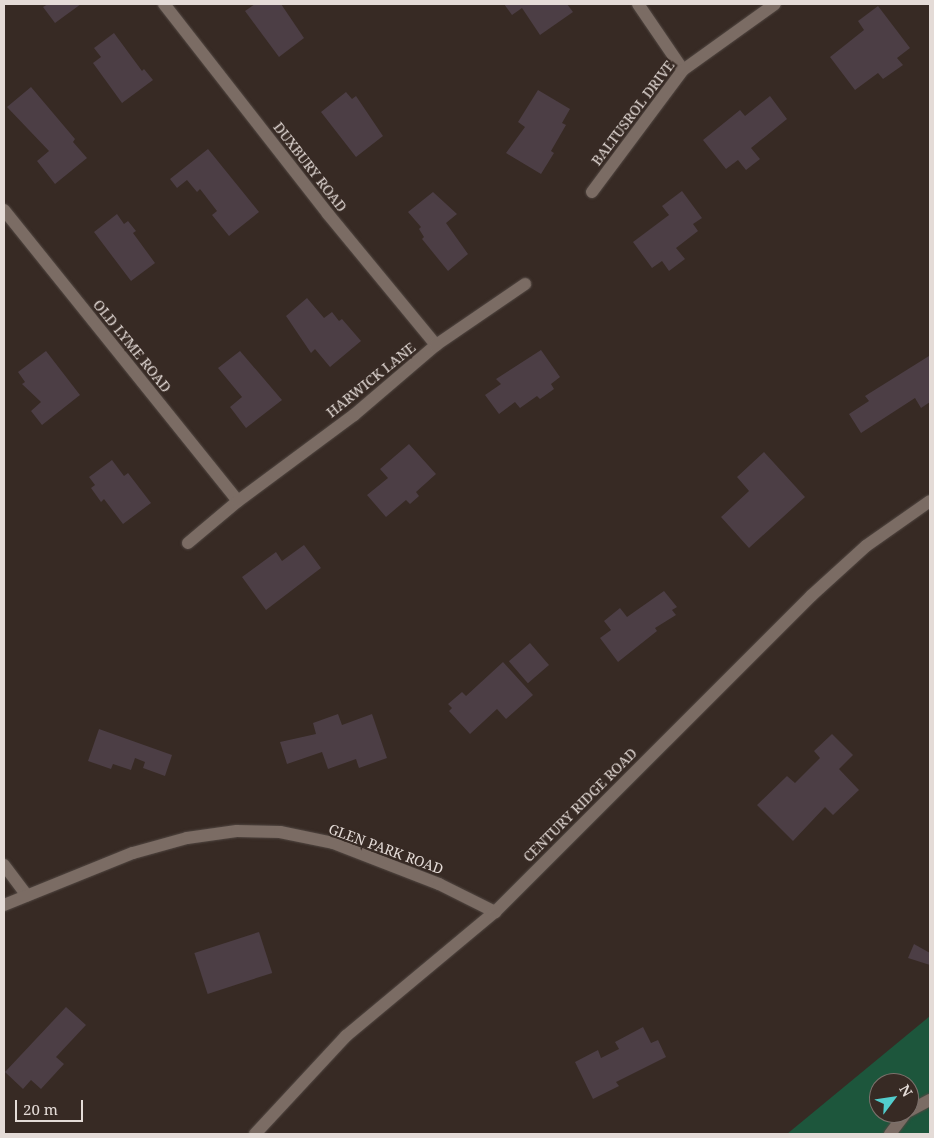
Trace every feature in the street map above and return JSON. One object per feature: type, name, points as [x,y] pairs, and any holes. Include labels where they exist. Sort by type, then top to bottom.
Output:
[{"type":"street","name":"DUXBURY ROAD","points":[[164,4],[436,346]]},
{"type":"street","points":[[638,4],[683,70]]},
{"type":"street","name":"BALTUSROL DRIVE","points":[[592,192],[683,70],[775,4]]},
{"type":"street","name":"OLD LYME ROAD","points":[[4,210],[238,501]]},
{"type":"street","name":"HARWICK LANE","points":[[188,543],[238,501],[354,415],[436,346],[525,284]]},
{"type":"street","name":"CENTURY RIDGE ROAD","points":[[255,1134],[346,1036],[496,912],[811,596],[866,546],[930,501]]},
{"type":"street","name":"GLEN PARK ROAD","points":[[4,905],[133,853],[187,838],[237,830],[280,832],[333,843],[439,884],[496,912]]},
{"type":"street","points":[[4,864],[28,895]]},
{"type":"street","points":[[890,1134],[898,1123]]},
{"type":"green space","points":[[930,1016],[930,1134],[787,1134]]},
{"type":"building","points":[[48,4],[81,4],[55,23],[43,7]]},
{"type":"building","points":[[255,4],[281,4],[304,38],[279,57],[245,11]]},
{"type":"building","points":[[504,4],[567,4],[573,12],[540,35],[522,8],[512,15]]},
{"type":"building","points":[[878,6],[910,48],[897,58],[903,65],[883,79],[878,73],[855,90],[830,57],[864,30],[858,21]]},
{"type":"building","points":[[114,33],[142,71],[144,69],[153,80],[122,103],[93,63],[101,57],[94,48]]},
{"type":"building","points":[[31,87],[75,139],[73,142],[87,158],[55,184],[37,161],[49,151],[7,107]]},
{"type":"building","points":[[538,90],[570,109],[562,123],[566,125],[551,151],[554,153],[541,174],[506,153],[525,127],[518,122]]},
{"type":"building","points":[[346,92],[352,99],[356,96],[383,136],[356,157],[321,112]]},
{"type":"building","points":[[770,96],[787,119],[751,148],[760,159],[746,170],[738,160],[726,169],[703,140],[740,110],[745,116]]},
{"type":"building","points":[[208,149],[259,212],[229,236],[212,215],[217,211],[200,189],[197,192],[187,180],[177,188],[170,179]]},
{"type":"building","points":[[682,191],[702,218],[693,224],[698,231],[676,248],[685,259],[669,271],[662,261],[652,268],[633,242],[669,215],[662,206]]},
{"type":"building","points":[[433,192],[457,214],[446,223],[468,254],[448,271],[422,239],[424,237],[419,229],[421,227],[408,212]]},
{"type":"building","points":[[117,214],[124,224],[128,221],[136,231],[133,233],[155,263],[131,281],[94,232]]},
{"type":"building","points":[[307,298],[324,318],[332,312],[339,321],[342,319],[361,341],[330,367],[315,349],[311,353],[286,316]]},
{"type":"building","points":[[541,350],[560,377],[551,384],[554,389],[540,399],[537,396],[520,408],[515,402],[499,414],[485,395],[501,384],[496,379]]},
{"type":"building","points":[[46,351],[80,395],[42,425],[31,411],[41,402],[22,384],[25,382],[18,372]]},
{"type":"building","points":[[240,351],[282,400],[246,428],[230,407],[242,397],[218,368]]},
{"type":"building","points":[[929,356],[930,402],[921,408],[915,398],[861,433],[849,414],[869,401],[865,396]]},
{"type":"building","points":[[409,444],[436,474],[416,492],[419,496],[410,504],[406,500],[386,517],[367,495],[388,478],[380,469]]},
{"type":"building","points":[[764,452],[805,497],[749,548],[721,517],[749,491],[737,477]]},
{"type":"building","points":[[112,460],[124,476],[128,473],[151,503],[123,524],[104,499],[101,502],[91,488],[95,485],[89,477]]},
{"type":"building","points":[[304,545],[321,568],[266,610],[242,577],[276,552],[282,561]]},
{"type":"building","points":[[664,591],[677,607],[672,610],[676,615],[655,628],[657,631],[618,662],[600,638],[611,630],[604,621],[620,608],[627,617]]},
{"type":"building","points":[[530,643],[549,665],[528,683],[509,661]]},
{"type":"building","points":[[503,662],[533,695],[506,719],[497,709],[470,734],[449,711],[452,708],[448,704],[462,692],[466,696]]},
{"type":"building","points":[[338,714],[342,725],[372,714],[387,758],[359,768],[356,759],[328,769],[322,752],[287,764],[280,742],[316,734],[313,723]]},
{"type":"building","points":[[99,729],[172,755],[165,776],[143,768],[145,762],[135,758],[131,770],[113,764],[111,769],[88,761]]},
{"type":"building","points":[[832,734],[853,755],[839,769],[859,790],[833,815],[825,807],[793,841],[757,805],[787,776],[795,783],[820,758],[814,751]]},
{"type":"building","points":[[259,932],[272,973],[208,994],[194,953]]},
{"type":"building","points":[[914,944],[930,953],[930,965],[908,958]]},
{"type":"building","points":[[66,1007],[86,1025],[56,1057],[64,1064],[41,1089],[31,1080],[23,1089],[5,1072]]},
{"type":"building","points":[[643,1027],[651,1043],[658,1040],[666,1057],[616,1082],[619,1086],[593,1099],[575,1062],[598,1050],[601,1058],[619,1049],[615,1042]]}]
